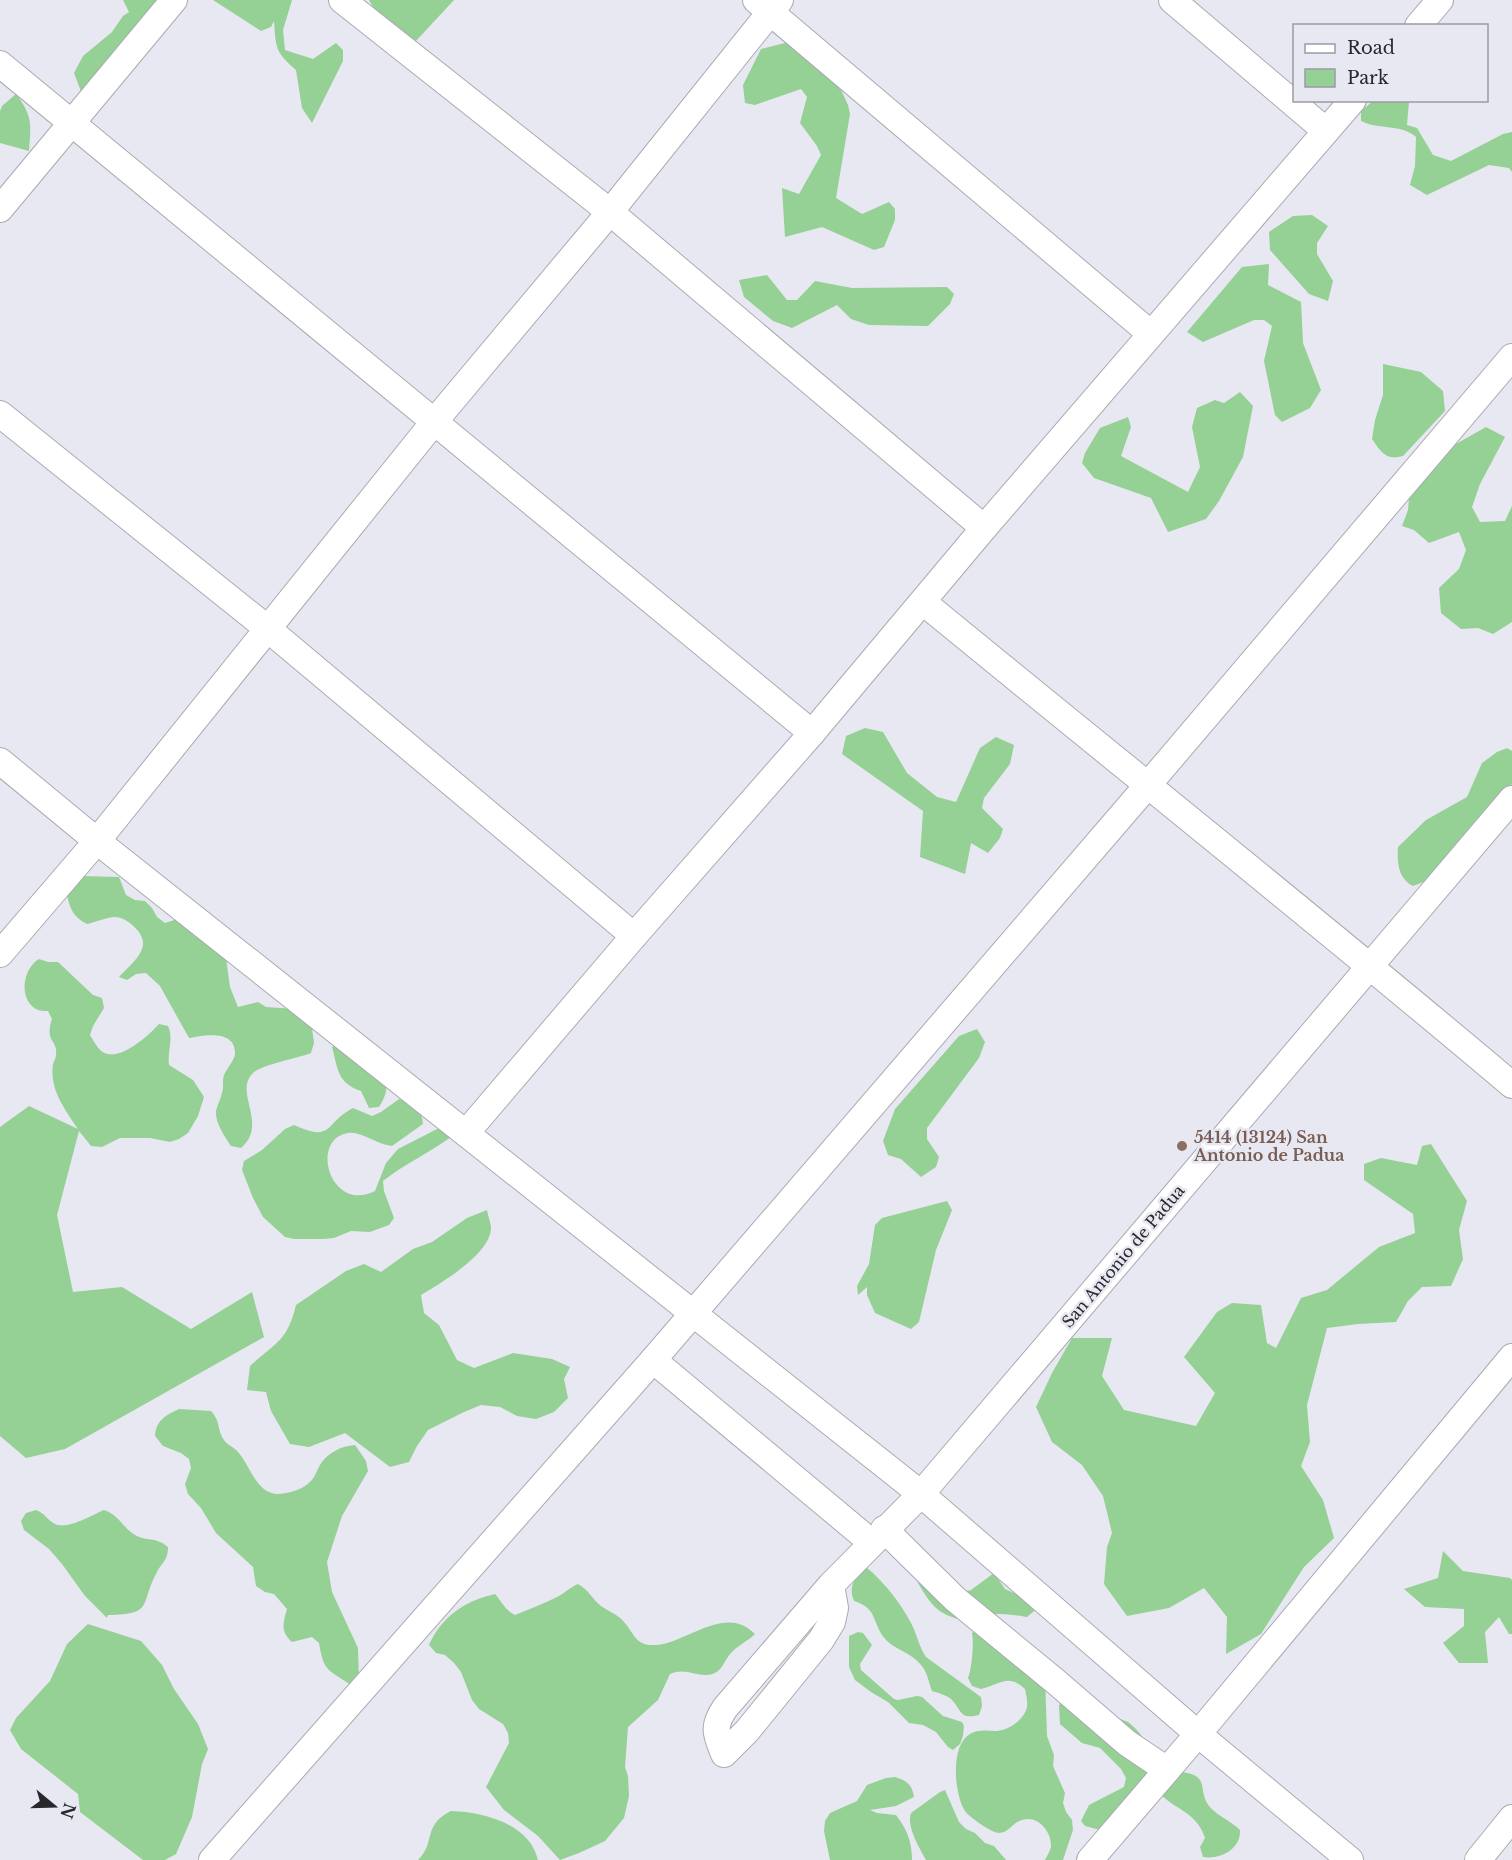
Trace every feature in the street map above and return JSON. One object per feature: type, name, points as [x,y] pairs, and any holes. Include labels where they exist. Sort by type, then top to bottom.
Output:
[{"type":"street","points":[[0,209],[174,0]]},
{"type":"street","points":[[342,0],[610,212],[984,528]]},
{"type":"street","points":[[1172,0],[1326,131]]},
{"type":"street","points":[[1420,24],[1440,0]]},
{"type":"street","points":[[0,954],[97,841],[434,422],[610,212],[768,4],[1151,334]]},
{"type":"street","points":[[0,64],[812,734]]},
{"type":"street","points":[[466,1133],[634,936],[812,734],[984,528],[1351,102]]},
{"type":"street","points":[[212,1860],[653,1360],[1147,786],[1512,357]]},
{"type":"street","points":[[0,414],[268,629],[634,936]]},
{"type":"street","points":[[923,602],[1370,965],[1512,1085]]},
{"type":"street","points":[[0,761],[97,841],[921,1494],[1198,1734],[1350,1860]]},
{"type":"street","name":"San Antonio de Padua","points":[[831,1585],[835,1608],[832,1622],[821,1640],[747,1731],[724,1754],[716,1733],[717,1720],[725,1707],[831,1585],[921,1494],[1512,799]]},
{"type":"street","points":[[1090,1860],[1512,1357]]},
{"type":"street","points":[[653,1360],[878,1536],[1127,1743],[1167,1770]]},
{"type":"street","points":[[1478,1860],[1512,1818]]},
{"type":"green space","points":[[123,0],[162,0],[82,94],[74,73],[83,56],[112,32],[123,16],[129,12]]},
{"type":"green space","points":[[213,0],[292,0],[283,30],[285,50],[313,59],[336,43],[343,50],[343,61],[312,123],[302,108],[296,70],[284,59],[278,49],[274,21],[271,27],[261,31]]},
{"type":"green space","points":[[369,0],[454,0],[415,42],[376,13]]},
{"type":"green space","points":[[789,42],[831,68],[850,114],[836,198],[862,214],[889,202],[895,209],[895,220],[884,247],[874,250],[822,227],[785,237],[782,188],[799,194],[821,155],[800,123],[807,97],[801,89],[755,105],[745,103],[743,85],[761,49]]},
{"type":"green space","points":[[16,94],[30,121],[29,151],[0,143],[0,111],[2,106]]},
{"type":"green space","points":[[1372,102],[1409,102],[1407,125],[1417,128],[1433,155],[1451,161],[1503,134],[1512,132],[1512,172],[1509,168],[1489,165],[1427,195],[1410,185],[1415,166],[1416,137],[1404,130],[1361,121],[1361,111]]},
{"type":"green space","points":[[1312,215],[1328,226],[1317,243],[1317,254],[1333,281],[1328,301],[1309,294],[1270,250],[1269,232],[1293,216]]},
{"type":"green space","points":[[1269,264],[1268,285],[1301,302],[1303,343],[1321,390],[1310,408],[1282,422],[1275,415],[1264,361],[1272,326],[1264,320],[1254,320],[1203,342],[1187,332],[1242,267]]},
{"type":"green space","points":[[767,275],[787,300],[797,300],[815,281],[852,288],[947,287],[954,294],[950,304],[928,326],[869,325],[851,319],[837,305],[792,328],[773,321],[744,297],[739,280]]},
{"type":"green space","points":[[1383,364],[1421,372],[1443,391],[1445,411],[1403,456],[1388,456],[1372,439],[1383,395]]},
{"type":"green space","points":[[1240,392],[1253,406],[1243,457],[1219,501],[1206,519],[1168,532],[1151,498],[1094,478],[1082,463],[1085,453],[1100,428],[1128,417],[1131,427],[1121,456],[1188,492],[1200,467],[1192,427],[1197,408],[1215,400],[1224,403]]},
{"type":"green space","points":[[1486,427],[1505,437],[1480,484],[1472,507],[1480,522],[1505,521],[1512,506],[1512,622],[1493,634],[1478,628],[1461,629],[1441,613],[1439,588],[1459,569],[1466,550],[1459,532],[1429,543],[1414,530],[1402,526],[1408,510],[1409,498],[1440,453]]},
{"type":"green space","points":[[865,728],[883,732],[907,773],[937,797],[956,802],[980,748],[996,737],[1014,745],[1010,764],[984,798],[982,808],[1003,829],[1000,838],[988,853],[971,843],[965,874],[920,857],[923,811],[842,754],[846,736]]},
{"type":"green space","points":[[1507,748],[1512,751],[1512,784],[1426,881],[1413,886],[1408,883],[1401,874],[1398,847],[1426,820],[1467,797],[1482,763]]},
{"type":"green space","points":[[81,876],[119,877],[126,895],[135,900],[145,901],[157,917],[165,923],[184,917],[226,958],[230,987],[238,1007],[258,1002],[266,1007],[295,1009],[311,1021],[314,1043],[311,1053],[257,1070],[248,1081],[252,1129],[249,1139],[241,1148],[231,1146],[216,1116],[223,1091],[224,1075],[235,1054],[234,1046],[225,1037],[210,1035],[189,1038],[160,986],[146,973],[136,974],[127,980],[119,977],[141,952],[142,939],[131,924],[121,918],[87,924],[75,916],[67,894],[72,886],[81,881]]},
{"type":"green space","points":[[39,959],[58,962],[93,995],[102,998],[104,1008],[90,1035],[101,1051],[116,1054],[132,1047],[159,1024],[168,1026],[170,1031],[169,1065],[193,1080],[204,1097],[198,1116],[188,1133],[170,1142],[150,1138],[120,1138],[102,1147],[91,1146],[79,1131],[57,1215],[73,1292],[122,1287],[191,1329],[252,1292],[264,1337],[65,1449],[26,1458],[0,1436],[0,1127],[29,1106],[78,1129],[59,1099],[53,1082],[52,1073],[56,1050],[50,1037],[52,1019],[48,1011],[38,1010],[32,1006],[25,993],[26,977],[33,964]]},
{"type":"green space","points":[[977,1029],[985,1042],[979,1058],[927,1128],[927,1139],[939,1157],[936,1167],[921,1177],[901,1159],[888,1155],[883,1141],[895,1109],[959,1036]]},
{"type":"green space","points":[[338,1043],[385,1080],[386,1090],[379,1107],[369,1108],[361,1091],[347,1084],[343,1079],[337,1068],[332,1047]]},
{"type":"green space","points":[[399,1099],[412,1105],[421,1114],[423,1124],[392,1146],[359,1134],[348,1133],[336,1138],[329,1148],[328,1160],[330,1173],[336,1184],[346,1192],[359,1195],[375,1191],[386,1163],[398,1149],[443,1126],[454,1135],[383,1181],[384,1191],[394,1218],[389,1225],[370,1232],[351,1231],[334,1238],[294,1239],[285,1237],[263,1217],[242,1170],[244,1161],[262,1150],[285,1129],[294,1125],[316,1132],[323,1131],[353,1108],[372,1116]]},
{"type":"green space","points":[[1431,1144],[1467,1201],[1459,1230],[1463,1259],[1451,1286],[1422,1287],[1408,1301],[1396,1322],[1327,1328],[1307,1405],[1310,1442],[1301,1466],[1323,1500],[1334,1538],[1304,1567],[1261,1634],[1226,1654],[1227,1617],[1204,1588],[1169,1608],[1127,1616],[1104,1584],[1107,1547],[1112,1533],[1103,1496],[1082,1465],[1052,1442],[1036,1407],[1072,1338],[1112,1338],[1102,1376],[1124,1410],[1196,1426],[1215,1393],[1184,1357],[1217,1312],[1232,1303],[1261,1305],[1267,1343],[1276,1348],[1301,1298],[1327,1290],[1379,1247],[1415,1233],[1413,1214],[1364,1180],[1364,1164],[1381,1158],[1417,1165],[1422,1146]]},
{"type":"green space","points":[[947,1201],[952,1210],[936,1250],[919,1322],[911,1329],[875,1313],[867,1295],[867,1287],[858,1295],[857,1286],[869,1264],[875,1225],[882,1218]]},
{"type":"green space","points":[[487,1210],[491,1229],[482,1249],[463,1267],[421,1295],[424,1313],[439,1325],[457,1360],[474,1368],[513,1353],[552,1359],[570,1367],[564,1379],[568,1398],[554,1412],[536,1419],[517,1416],[500,1407],[481,1405],[428,1430],[409,1462],[390,1467],[345,1433],[309,1447],[290,1444],[271,1411],[266,1392],[247,1390],[250,1366],[274,1346],[284,1334],[289,1327],[296,1305],[346,1271],[364,1264],[381,1272],[413,1249],[432,1242],[467,1218]]},
{"type":"green space","points":[[179,1409],[211,1411],[224,1440],[242,1457],[254,1478],[264,1489],[277,1494],[286,1493],[308,1484],[326,1457],[345,1447],[355,1445],[366,1461],[368,1471],[342,1516],[327,1562],[332,1592],[358,1648],[359,1680],[352,1686],[329,1670],[323,1660],[319,1643],[312,1637],[292,1642],[288,1638],[283,1627],[287,1609],[274,1594],[265,1592],[256,1586],[253,1567],[216,1533],[201,1508],[188,1494],[185,1484],[191,1468],[189,1459],[163,1446],[155,1436],[157,1426],[162,1419]]},
{"type":"green space","points":[[36,1510],[55,1524],[66,1525],[104,1510],[135,1535],[159,1541],[168,1547],[166,1558],[157,1572],[143,1606],[133,1612],[108,1615],[107,1618],[85,1596],[49,1549],[24,1530],[21,1521],[26,1513]]},
{"type":"green space","points":[[1443,1551],[1463,1571],[1512,1580],[1512,1634],[1509,1634],[1499,1617],[1485,1632],[1488,1663],[1459,1663],[1443,1643],[1464,1626],[1464,1609],[1425,1607],[1404,1589],[1438,1578]]},
{"type":"green space","points":[[866,1567],[902,1607],[926,1657],[981,1697],[982,1706],[979,1715],[964,1715],[951,1699],[932,1691],[927,1674],[921,1665],[913,1657],[886,1640],[871,1612],[862,1604],[854,1601],[852,1586]]},
{"type":"green space","points":[[994,1573],[1005,1589],[1036,1603],[1034,1611],[1027,1617],[998,1614],[985,1616],[969,1623],[944,1614],[934,1606],[918,1583],[921,1574],[962,1592],[971,1590]]},
{"type":"green space","points":[[578,1584],[601,1606],[622,1620],[643,1644],[667,1643],[705,1628],[731,1622],[755,1634],[733,1651],[716,1673],[701,1675],[675,1672],[670,1674],[658,1700],[628,1727],[625,1767],[629,1796],[624,1818],[605,1841],[560,1860],[538,1836],[504,1810],[486,1787],[509,1743],[508,1733],[503,1724],[479,1709],[472,1700],[461,1672],[454,1663],[445,1655],[436,1653],[429,1645],[448,1618],[474,1601],[495,1594],[515,1615],[557,1597]]},
{"type":"green space","points":[[88,1624],[141,1641],[162,1665],[174,1689],[198,1724],[208,1749],[202,1764],[192,1817],[176,1854],[165,1860],[143,1860],[80,1812],[78,1794],[21,1749],[10,1730],[16,1718],[50,1681],[67,1644]]},
{"type":"green space","points":[[978,1627],[1045,1677],[1047,1736],[1054,1755],[1053,1766],[1065,1793],[1063,1803],[1072,1820],[1073,1830],[1063,1860],[1045,1860],[1051,1849],[1051,1841],[1043,1826],[1038,1822],[1022,1820],[999,1833],[986,1828],[971,1817],[961,1803],[956,1770],[959,1748],[964,1740],[976,1731],[997,1731],[1011,1726],[1023,1716],[1027,1705],[1025,1689],[1014,1682],[1004,1681],[981,1689],[972,1686],[968,1678],[971,1668],[972,1633]]},
{"type":"green space","points":[[858,1632],[863,1633],[872,1645],[860,1664],[861,1670],[894,1699],[922,1697],[943,1716],[962,1722],[963,1736],[960,1744],[953,1750],[936,1732],[923,1725],[909,1723],[888,1702],[855,1680],[849,1667],[849,1636]]},
{"type":"green space","points":[[1067,1699],[1128,1722],[1140,1733],[1148,1751],[1153,1773],[1104,1831],[1085,1826],[1081,1821],[1089,1805],[1124,1787],[1126,1778],[1121,1769],[1100,1748],[1082,1743],[1060,1724],[1059,1705]]},
{"type":"green space","points":[[1181,1772],[1196,1776],[1202,1784],[1209,1806],[1240,1830],[1237,1843],[1229,1852],[1217,1857],[1203,1857],[1200,1847],[1205,1838],[1197,1822],[1158,1792]]},
{"type":"green space","points":[[895,1777],[908,1784],[914,1797],[896,1806],[870,1810],[896,1815],[908,1836],[912,1860],[830,1860],[824,1831],[825,1821],[830,1813],[857,1801],[867,1785]]},
{"type":"green space","points":[[945,1790],[959,1822],[985,1843],[994,1846],[1006,1860],[926,1860],[912,1831],[911,1813]]},
{"type":"green space","points":[[451,1811],[477,1814],[504,1822],[526,1837],[538,1860],[418,1860],[427,1847],[436,1822]]},
{"type":"place","name":"5414 (13124) San Antonio de Padua","points":[[1182,1146]]}]
